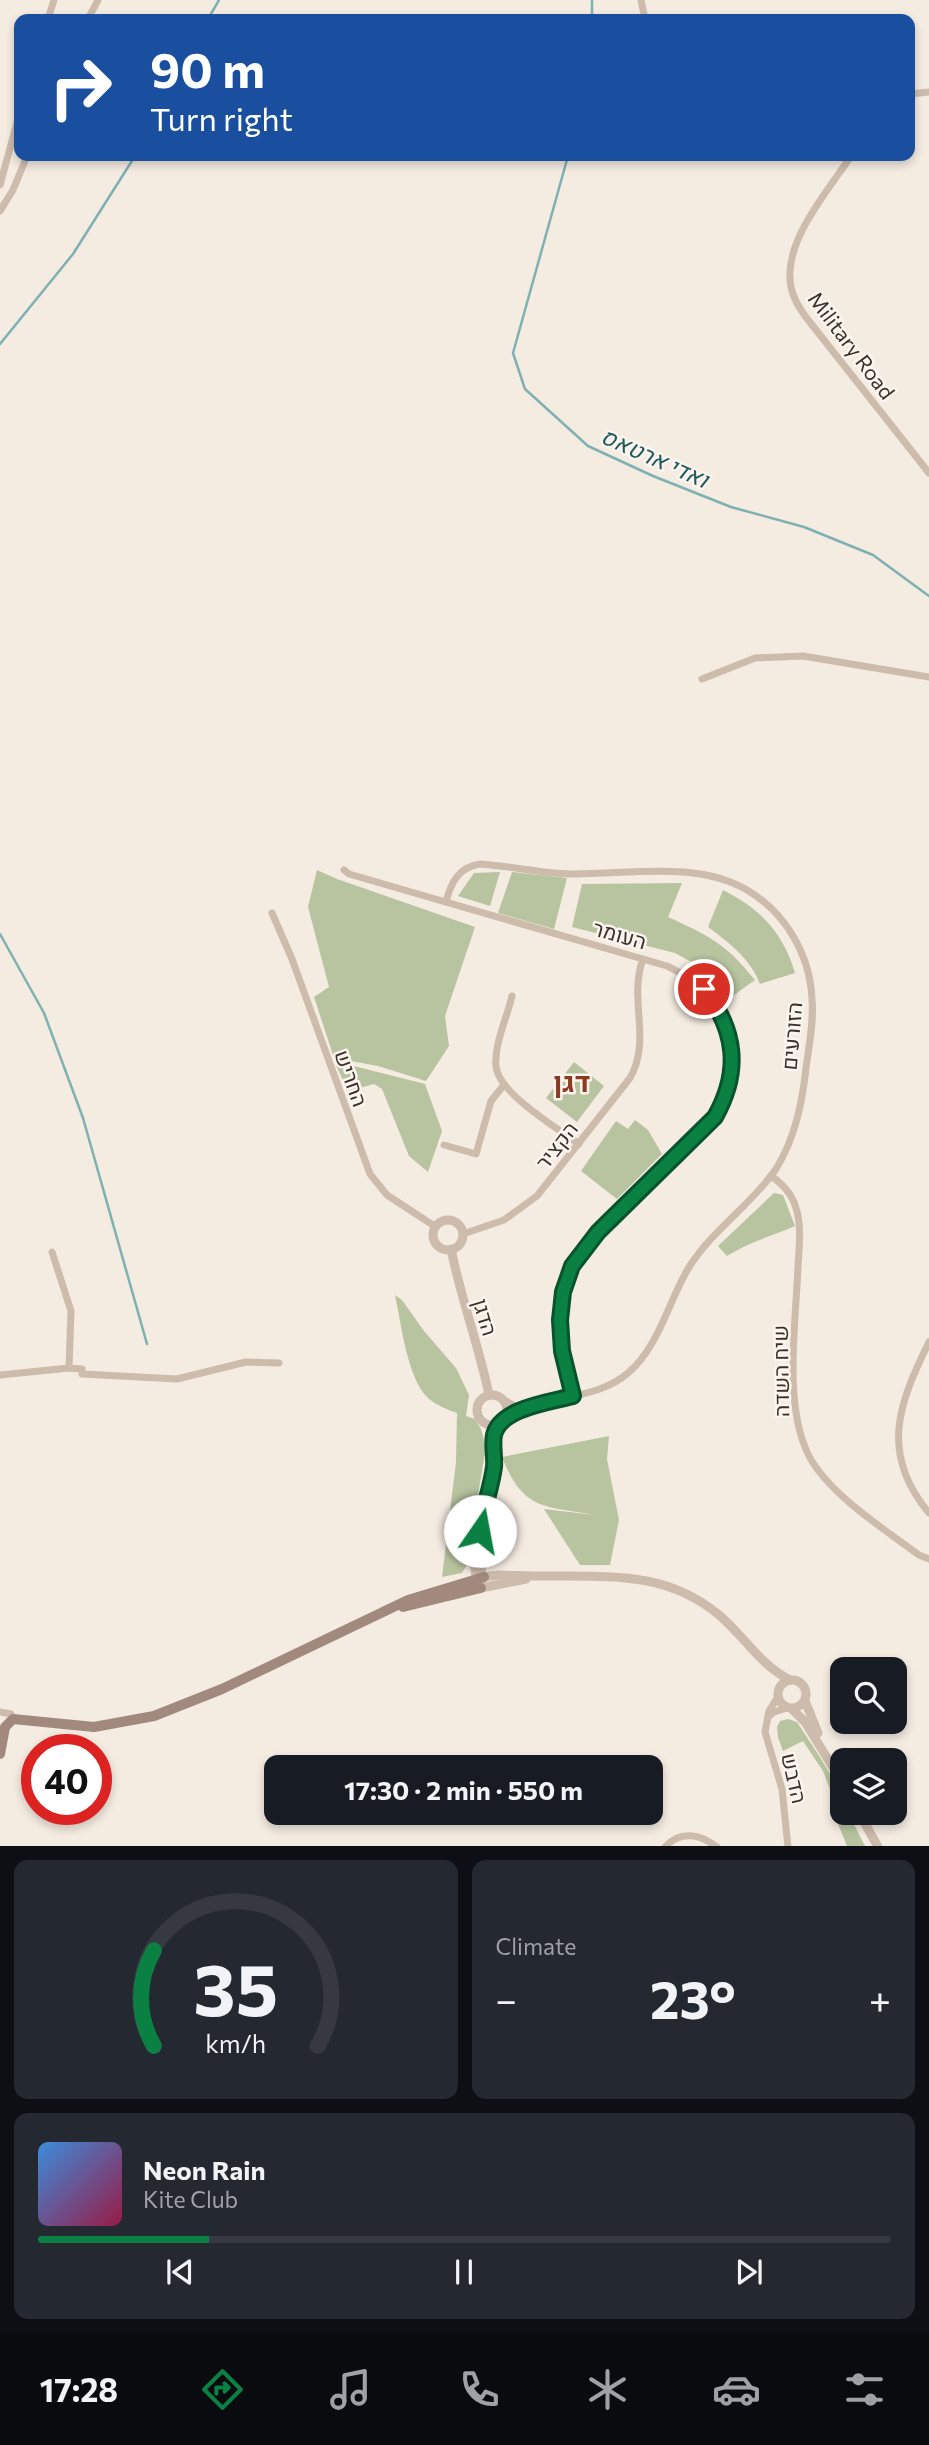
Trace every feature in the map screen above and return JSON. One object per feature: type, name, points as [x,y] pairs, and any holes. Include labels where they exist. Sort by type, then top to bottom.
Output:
[{"type":"main road","points":[[0,1754],[5,1727],[13,1720],[94,1727],[154,1716],[222,1689],[422,1595],[480,1581]]},
{"type":"main road","points":[[0,1724],[6,1713],[94,1721],[154,1716]]},
{"type":"street","points":[[0,185],[14,133]]},
{"type":"street","points":[[0,211],[13,190],[25,161]]},
{"type":"street","name":"Military Road","points":[[848,161],[794,246],[789,271],[790,287],[804,316],[929,473]]},
{"type":"street","points":[[702,679],[755,658],[803,656],[929,677]]},
{"type":"street","name":"הזורעים","points":[[446,902],[458,875],[467,867],[480,864],[568,874],[678,872],[703,874],[726,880],[764,902],[793,935],[805,964],[813,1000],[800,1110],[787,1149],[771,1175],[696,1258],[639,1363],[615,1382],[530,1407],[502,1421]]},
{"type":"street","name":"העומר","points":[[344,870],[349,874],[667,966],[687,975],[704,989],[726,1023],[731,1042],[730,1082],[715,1117],[593,1237],[572,1266],[563,1292],[560,1320],[562,1351],[573,1396]]},
{"type":"street","name":"החריש","points":[[272,913],[292,959],[370,1174],[387,1195],[436,1227]]},
{"type":"street","name":"הקציר","points":[[463,1234],[494,1225],[522,1209],[544,1189],[628,1082],[641,1048],[638,980],[642,959]]},
{"type":"street","points":[[512,996],[496,1060],[497,1074],[503,1086],[579,1144]]},
{"type":"street","points":[[444,1145],[476,1154],[491,1101],[503,1086]]},
{"type":"street","name":"שיח השדה","points":[[771,1175],[789,1192],[799,1220],[794,1391],[797,1419],[804,1445],[817,1468],[835,1489],[916,1553],[929,1559]]},
{"type":"street","points":[[443,1221],[452,1221],[460,1226],[463,1234],[459,1245],[451,1249],[440,1247],[434,1236],[436,1227],[443,1221]]},
{"type":"street","name":"הדגן","points":[[451,1249],[489,1395]]},
{"type":"street","points":[[52,1252],[71,1311],[69,1368]]},
{"type":"street","points":[[929,1342],[906,1390],[898,1428],[904,1469],[916,1496],[929,1513]]},
{"type":"street","points":[[0,1375],[69,1368],[82,1369],[82,1374],[177,1379],[246,1362],[279,1363]]},
{"type":"street","points":[[494,1444],[477,1414],[477,1406],[482,1398],[489,1395],[515,1406],[530,1407]]},
{"type":"street","points":[[502,1399],[507,1410],[495,1433],[494,1468],[479,1539],[480,1581],[541,1576],[622,1577],[674,1588],[692,1597],[719,1615],[768,1666],[805,1687],[805,1701],[830,1758]]},
{"type":"street","points":[[482,1422],[490,1426],[502,1421]]},
{"type":"street","points":[[768,1666],[778,1694],[805,1722],[830,1763]]},
{"type":"street","points":[[767,1718],[782,1684],[790,1680]]},
{"type":"street","points":[[767,1718],[774,1712],[799,1706],[805,1701]]},
{"type":"street","name":"הדבש","points":[[767,1718],[765,1732],[782,1789],[788,1846]]},
{"type":"street","points":[[866,1825],[878,1846]]},
{"type":"street","points":[[665,1846],[676,1838],[687,1835],[703,1838],[717,1846]]},
{"type":"green space","points":[[317,870],[475,927],[445,1016],[449,1046],[426,1081],[378,1066],[334,1058],[314,997],[329,987],[308,907]]},
{"type":"green space","points":[[500,872],[490,906],[458,896],[474,873]]},
{"type":"green space","points":[[512,872],[567,878],[554,929],[498,913]]},
{"type":"green space","points":[[682,883],[668,917],[696,930],[726,949],[755,980],[730,998],[697,965],[675,953],[572,927],[582,884]]},
{"type":"green space","points":[[723,890],[749,905],[769,924],[784,946],[795,973],[760,984],[745,959],[708,927]]},
{"type":"green space","points":[[334,1061],[425,1084],[442,1131],[428,1172],[409,1156],[382,1089],[374,1084],[348,1091]]},
{"type":"green space","points":[[574,1062],[604,1086],[577,1122],[546,1098]]},
{"type":"green space","points":[[635,1120],[648,1130],[662,1154],[617,1199],[581,1171],[616,1121],[628,1129]]},
{"type":"green space","points":[[774,1193],[783,1195],[795,1226],[727,1256],[718,1246]]},
{"type":"green space","points":[[395,1295],[402,1300],[456,1368],[469,1395],[466,1416],[475,1419],[486,1447],[466,1566],[462,1573],[442,1577],[456,1462],[457,1413],[435,1403],[421,1389],[410,1364]]},
{"type":"green space","points":[[609,1436],[607,1459],[619,1520],[610,1565],[580,1565],[544,1509],[595,1515],[549,1507],[527,1497],[518,1488],[502,1457]]},
{"type":"green space","points":[[788,1719],[797,1722],[830,1775],[830,1789],[823,1771],[803,1741],[783,1751],[777,1727],[780,1721]]},
{"type":"green space","points":[[838,1825],[854,1825],[865,1846],[847,1846]]},
{"type":"waterway","points":[[211,14],[219,0]]},
{"type":"waterway","name":"ואדי ארטאס","points":[[592,0],[592,14]]},
{"type":"waterway","points":[[0,344],[73,254],[132,161]]},
{"type":"waterway","name":"ואדי ארטאס","points":[[567,161],[513,353],[525,389],[588,446],[731,507],[804,527],[873,555],[929,596]]},
{"type":"waterway","points":[[0,934],[44,1013],[83,1118],[147,1344]]},
{"type":"district","name":"דגן","points":[[572,1081]]},
{"type":"route","points":[[480,1531],[492,1474],[494,1435],[499,1424],[523,1409],[573,1396],[560,1335],[563,1292],[572,1266],[588,1242],[715,1117],[724,1100],[730,1082],[731,1042],[726,1023],[704,989]]}]
